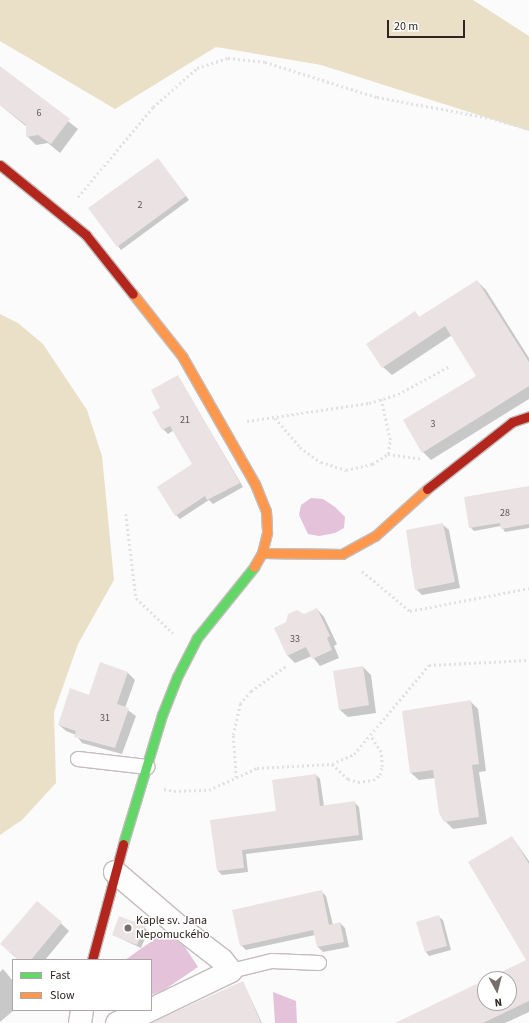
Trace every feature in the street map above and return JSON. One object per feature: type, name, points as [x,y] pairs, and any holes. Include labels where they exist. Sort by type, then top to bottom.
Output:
[{"type":"street","points":[[0,165],[86,235],[182,356],[255,484],[266,511],[267,533],[262,553],[251,571],[197,638],[177,677],[115,872],[92,959]]},
{"type":"street","points":[[262,553],[342,554],[375,536],[437,480],[512,422],[529,416]]},
{"type":"street","points":[[115,872],[182,929],[222,960],[231,971],[152,1009]]},
{"type":"street","points":[[80,1023],[82,1011]]},
{"type":"street","points":[[117,1023],[148,1011]]},
{"type":"lane","points":[[78,759],[148,767]]},
{"type":"lane","points":[[231,971],[272,961],[319,963]]},
{"type":"path","points":[[63,216],[153,107],[197,68],[228,58],[265,62],[377,97],[490,118],[529,129]]},
{"type":"path","points":[[381,399],[390,440],[388,454],[372,464],[346,470],[321,462],[300,447],[275,418],[369,403],[381,399],[398,394],[450,366]]},
{"type":"path","points":[[126,514],[136,598],[176,636],[197,638]]},
{"type":"path","points":[[342,554],[410,611],[529,588]]},
{"type":"path","points":[[143,783],[174,791],[209,790],[257,768],[332,764],[354,754],[429,665],[529,660]]},
{"type":"path","points":[[236,778],[233,735],[240,704],[251,691],[286,666]]},
{"type":"path","points":[[332,764],[348,779],[358,782],[373,780],[380,775],[382,767],[381,752],[370,735]]},
{"type":"shaded area","points":[[0,0],[473,0],[529,36],[529,131],[321,65],[216,47],[115,109],[0,41]]},
{"type":"shaded area","points":[[0,314],[18,323],[43,344],[87,410],[102,456],[114,580],[78,644],[54,712],[56,783],[22,820],[0,835]]},
{"type":"shaded area","points":[[311,498],[323,499],[335,507],[345,517],[344,528],[335,533],[319,536],[308,534],[299,515],[301,505]]},
{"type":"shaded area","points":[[157,934],[173,938],[185,947],[198,967],[164,990],[152,995],[152,959],[126,959],[152,941]]},
{"type":"shaded area","points":[[273,992],[296,1001],[297,1023],[275,1023]]},
{"type":"building","points":[[0,66],[70,119],[51,144],[38,135],[26,137],[26,125],[0,105]]},
{"type":"building","points":[[158,158],[186,196],[117,247],[88,208]]},
{"type":"building","points":[[477,280],[529,362],[529,386],[422,453],[403,420],[476,376],[445,326],[382,368],[366,344],[415,311],[419,317]]},
{"type":"building","points":[[178,375],[240,483],[207,500],[205,496],[175,516],[157,487],[192,464],[170,426],[162,430],[152,412],[160,408],[151,390]]},
{"type":"building","points":[[529,486],[529,524],[501,529],[500,523],[469,528],[464,497]]},
{"type":"building","points":[[443,523],[455,582],[415,590],[406,530]]},
{"type":"building","points":[[317,608],[330,636],[327,638],[332,650],[312,659],[306,647],[287,656],[274,628],[286,622],[288,614],[297,610],[304,614]]},
{"type":"building","points":[[100,662],[128,672],[117,704],[129,708],[115,748],[74,737],[76,731],[58,725],[70,688],[89,695]]},
{"type":"building","points":[[363,666],[369,705],[339,710],[333,671]]},
{"type":"building","points":[[471,700],[479,764],[472,765],[479,817],[444,822],[439,813],[433,770],[410,773],[402,711]]},
{"type":"building","points":[[316,774],[320,806],[355,801],[359,835],[242,850],[244,868],[217,871],[210,820],[276,811],[272,780]]},
{"type":"building","points":[[512,836],[529,864],[529,1001],[517,1007],[517,971],[503,971],[526,960],[468,862]]},
{"type":"building","points":[[322,890],[329,925],[340,922],[344,942],[317,947],[313,930],[240,946],[232,910]]},
{"type":"building","points":[[37,901],[62,922],[32,959],[18,959],[0,944]]},
{"type":"building","points":[[439,915],[447,946],[425,952],[416,922]]},
{"type":"building","name":"Kaple sv. Jana Nepomuckého","points":[[119,916],[145,926],[137,945],[112,935]]},
{"type":"building","points":[[243,981],[261,1023],[152,1023],[162,1018]]},
{"type":"building","points":[[477,984],[477,1011],[508,1011],[483,1023],[395,1023]]},
{"type":"traffic: fast","points":[[123,844],[162,715],[177,677],[197,638],[254,567]]},
{"type":"traffic: slow","points":[[133,294],[182,356],[255,484],[266,511],[267,533],[262,553],[254,567]]},
{"type":"traffic: slow","points":[[262,553],[342,554],[375,536],[427,489]]},
{"type":"traffic: jam","points":[[0,165],[86,235],[133,294]]},
{"type":"traffic: jam","points":[[427,489],[512,422],[529,416]]},
{"type":"traffic: jam","points":[[92,959],[123,844]]},
{"type":"place","name":"Kaple sv. Jana Nepomuckého","points":[[128,928]]}]
